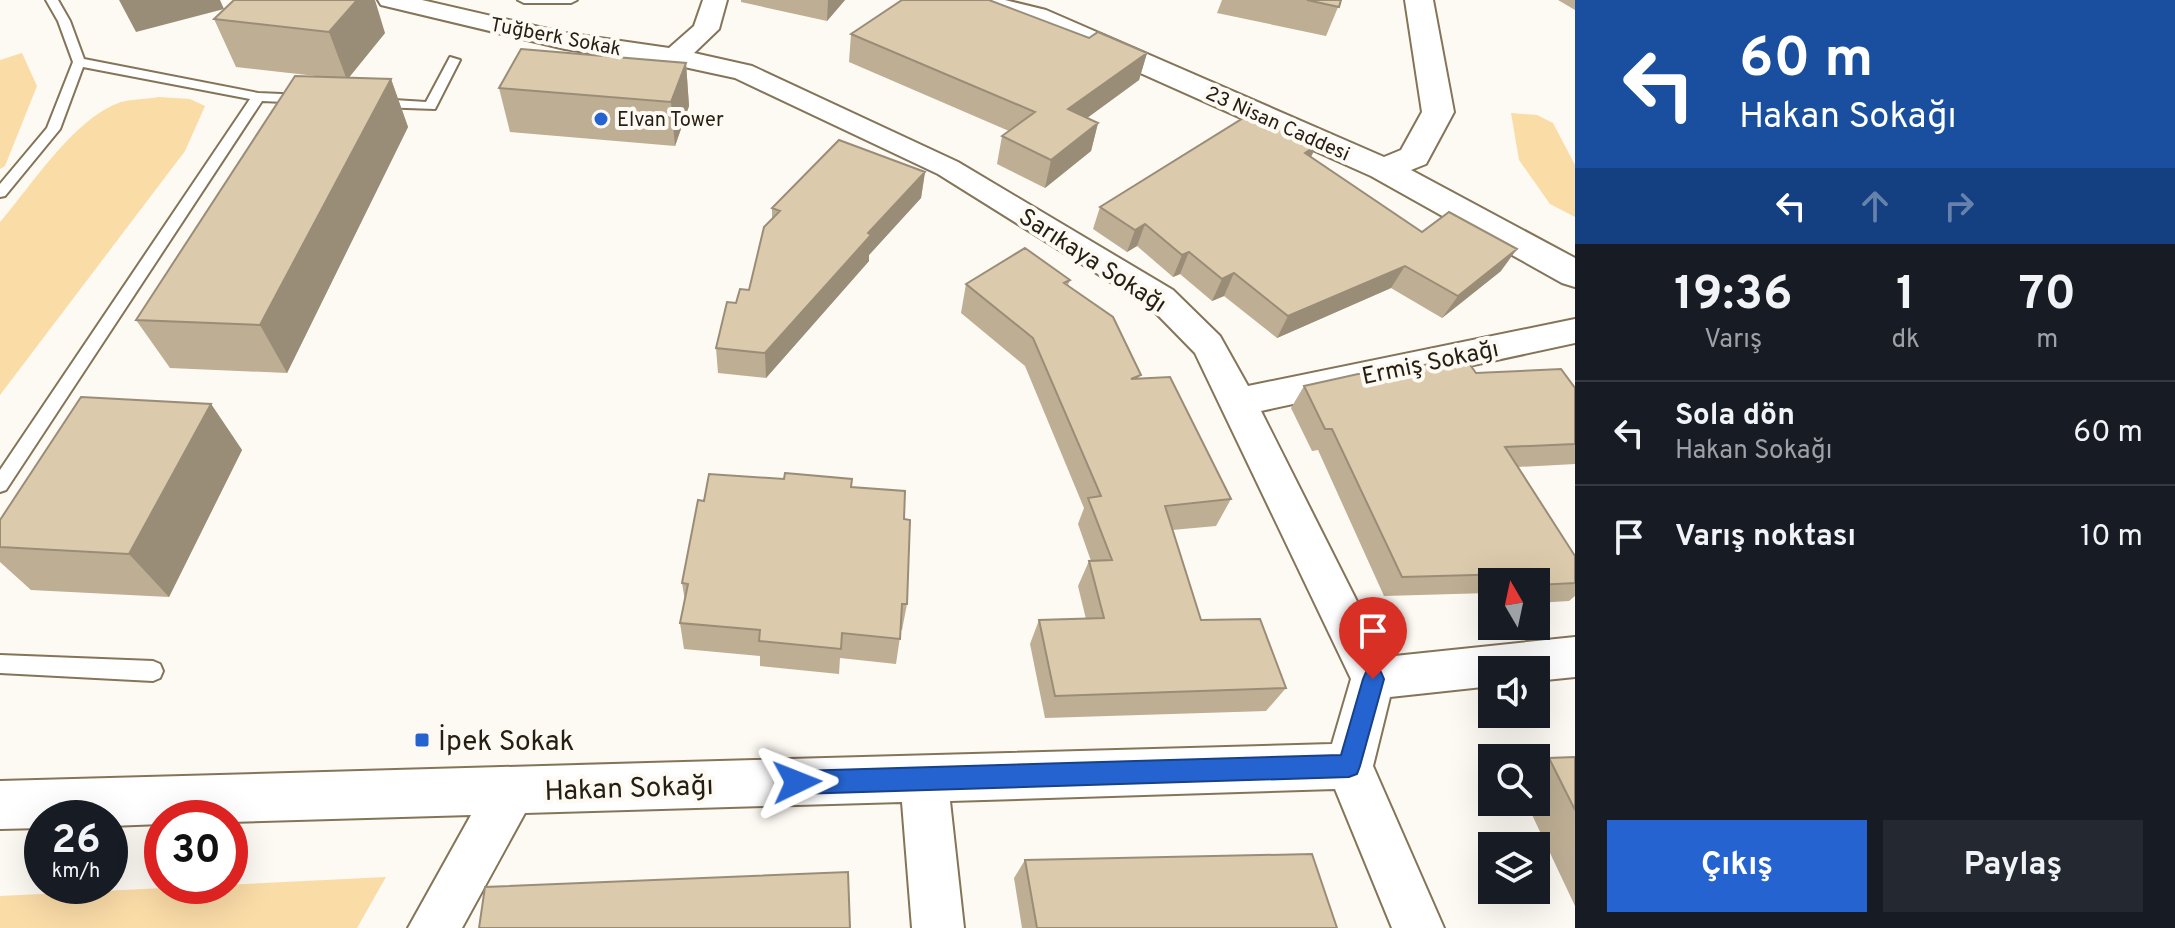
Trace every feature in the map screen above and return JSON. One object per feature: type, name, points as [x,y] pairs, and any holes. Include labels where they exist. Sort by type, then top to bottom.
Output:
[{"type":"street","name":"Tuğberk Sokak","points":[[390,0],[565,41],[675,57]]},
{"type":"street","points":[[675,57],[706,29],[715,0]]},
{"type":"street","name":"23 Nisan Caddesi","points":[[970,0],[1036,16],[1383,169],[1575,274]]},
{"type":"street","name":"23 Nisan Caddesi","points":[[1057,0],[1414,157],[1575,242]]},
{"type":"street","points":[[1383,169],[1414,157],[1438,112],[1419,0]]},
{"type":"street","name":"Sarıkaya Sokağı","points":[[675,57],[743,72],[948,168],[1161,298],[1208,345],[1239,402],[1373,679]]},
{"type":"street","name":"Ermiş Sokağı","points":[[1239,402],[1575,331]]},
{"type":"street","points":[[1418,928],[1349,766],[1373,679],[1575,657]]},
{"type":"street","name":"Hakan Sokağı","points":[[0,805],[1349,766]]},
{"type":"street","points":[[924,779],[938,928]]},
{"type":"street","points":[[434,928],[511,791]]},
{"type":"lane","points":[[0,193],[53,129],[79,62],[64,21],[52,0]]},
{"type":"lane","points":[[524,0],[571,0]]},
{"type":"lane","points":[[367,102],[430,106],[454,60]]},
{"type":"lane","points":[[79,62],[258,97],[320,100]]},
{"type":"lane","points":[[0,485],[258,97]]},
{"type":"lane","points":[[0,664],[153,671]]},
{"type":"shaded area","points":[[22,53],[37,86],[5,166],[0,169],[0,60]]},
{"type":"shaded area","points":[[159,97],[190,99],[205,106],[185,151],[0,395],[0,222],[55,154],[87,122],[121,102]]},
{"type":"shaded area","points":[[1511,113],[1537,115],[1553,123],[1575,165],[1575,217],[1550,204],[1519,160]]},
{"type":"shaded area","points":[[386,877],[357,928],[0,928],[0,896],[24,895],[24,904],[128,904],[128,890],[144,889],[144,904],[248,904],[248,884]]},
{"type":"building","points":[[234,0],[357,0],[329,32],[214,19]]},
{"type":"building","points":[[902,0],[989,0],[1089,38],[1098,32],[1147,53],[1068,109],[1098,123],[1051,160],[1002,136],[1035,112],[851,34]]},
{"type":"building","points":[[1307,0],[1341,0],[1339,7]]},
{"type":"building","points":[[521,49],[686,63],[671,102],[499,88]]},
{"type":"building","points":[[295,76],[391,79],[260,325],[136,320]]},
{"type":"building","points":[[1253,112],[1317,145],[1305,153],[1422,232],[1449,212],[1517,249],[1458,296],[1405,266],[1288,316],[1234,273],[1222,279],[1189,252],[1182,255],[1145,224],[1135,230],[1100,207]]},
{"type":"building","points":[[839,140],[925,172],[765,353],[716,348],[727,302],[736,303],[740,289],[749,290],[764,227],[780,211],[772,208]]},
{"type":"building","points":[[1025,248],[1070,280],[1064,283],[1113,317],[1141,375],[1131,379],[1170,377],[1231,499],[1165,506],[1201,620],[1260,619],[1286,688],[1055,696],[1039,620],[1104,618],[1089,561],[1112,560],[1088,498],[1101,496],[1033,338],[966,284]]},
{"type":"building","points":[[1468,362],[1476,373],[1561,369],[1575,388],[1575,444],[1505,447],[1575,556],[1575,583],[1550,584],[1550,568],[1478,568],[1478,575],[1402,577],[1332,429],[1325,429],[1304,386],[1358,374],[1412,372],[1408,366]]},
{"type":"building","points":[[81,397],[211,404],[129,554],[0,547],[0,520]]},
{"type":"building","points":[[785,473],[852,479],[851,487],[905,491],[904,519],[910,520],[907,604],[902,604],[900,639],[842,633],[841,649],[759,641],[760,630],[680,623],[688,584],[682,583],[698,500],[704,501],[709,474],[784,479]]},
{"type":"building","points":[[1575,757],[1575,810],[1550,760]]},
{"type":"building","points":[[1312,854],[1337,928],[1037,928],[1025,860]]},
{"type":"building","points":[[848,872],[850,928],[479,928],[485,887]]},
{"type":"place","name":"Elvan Tower","points":[[601,119]]},
{"type":"place","name":"İpek Sokak","points":[[422,740]]},
{"type":"route","points":[[797,782],[1349,766],[1373,679]]}]
